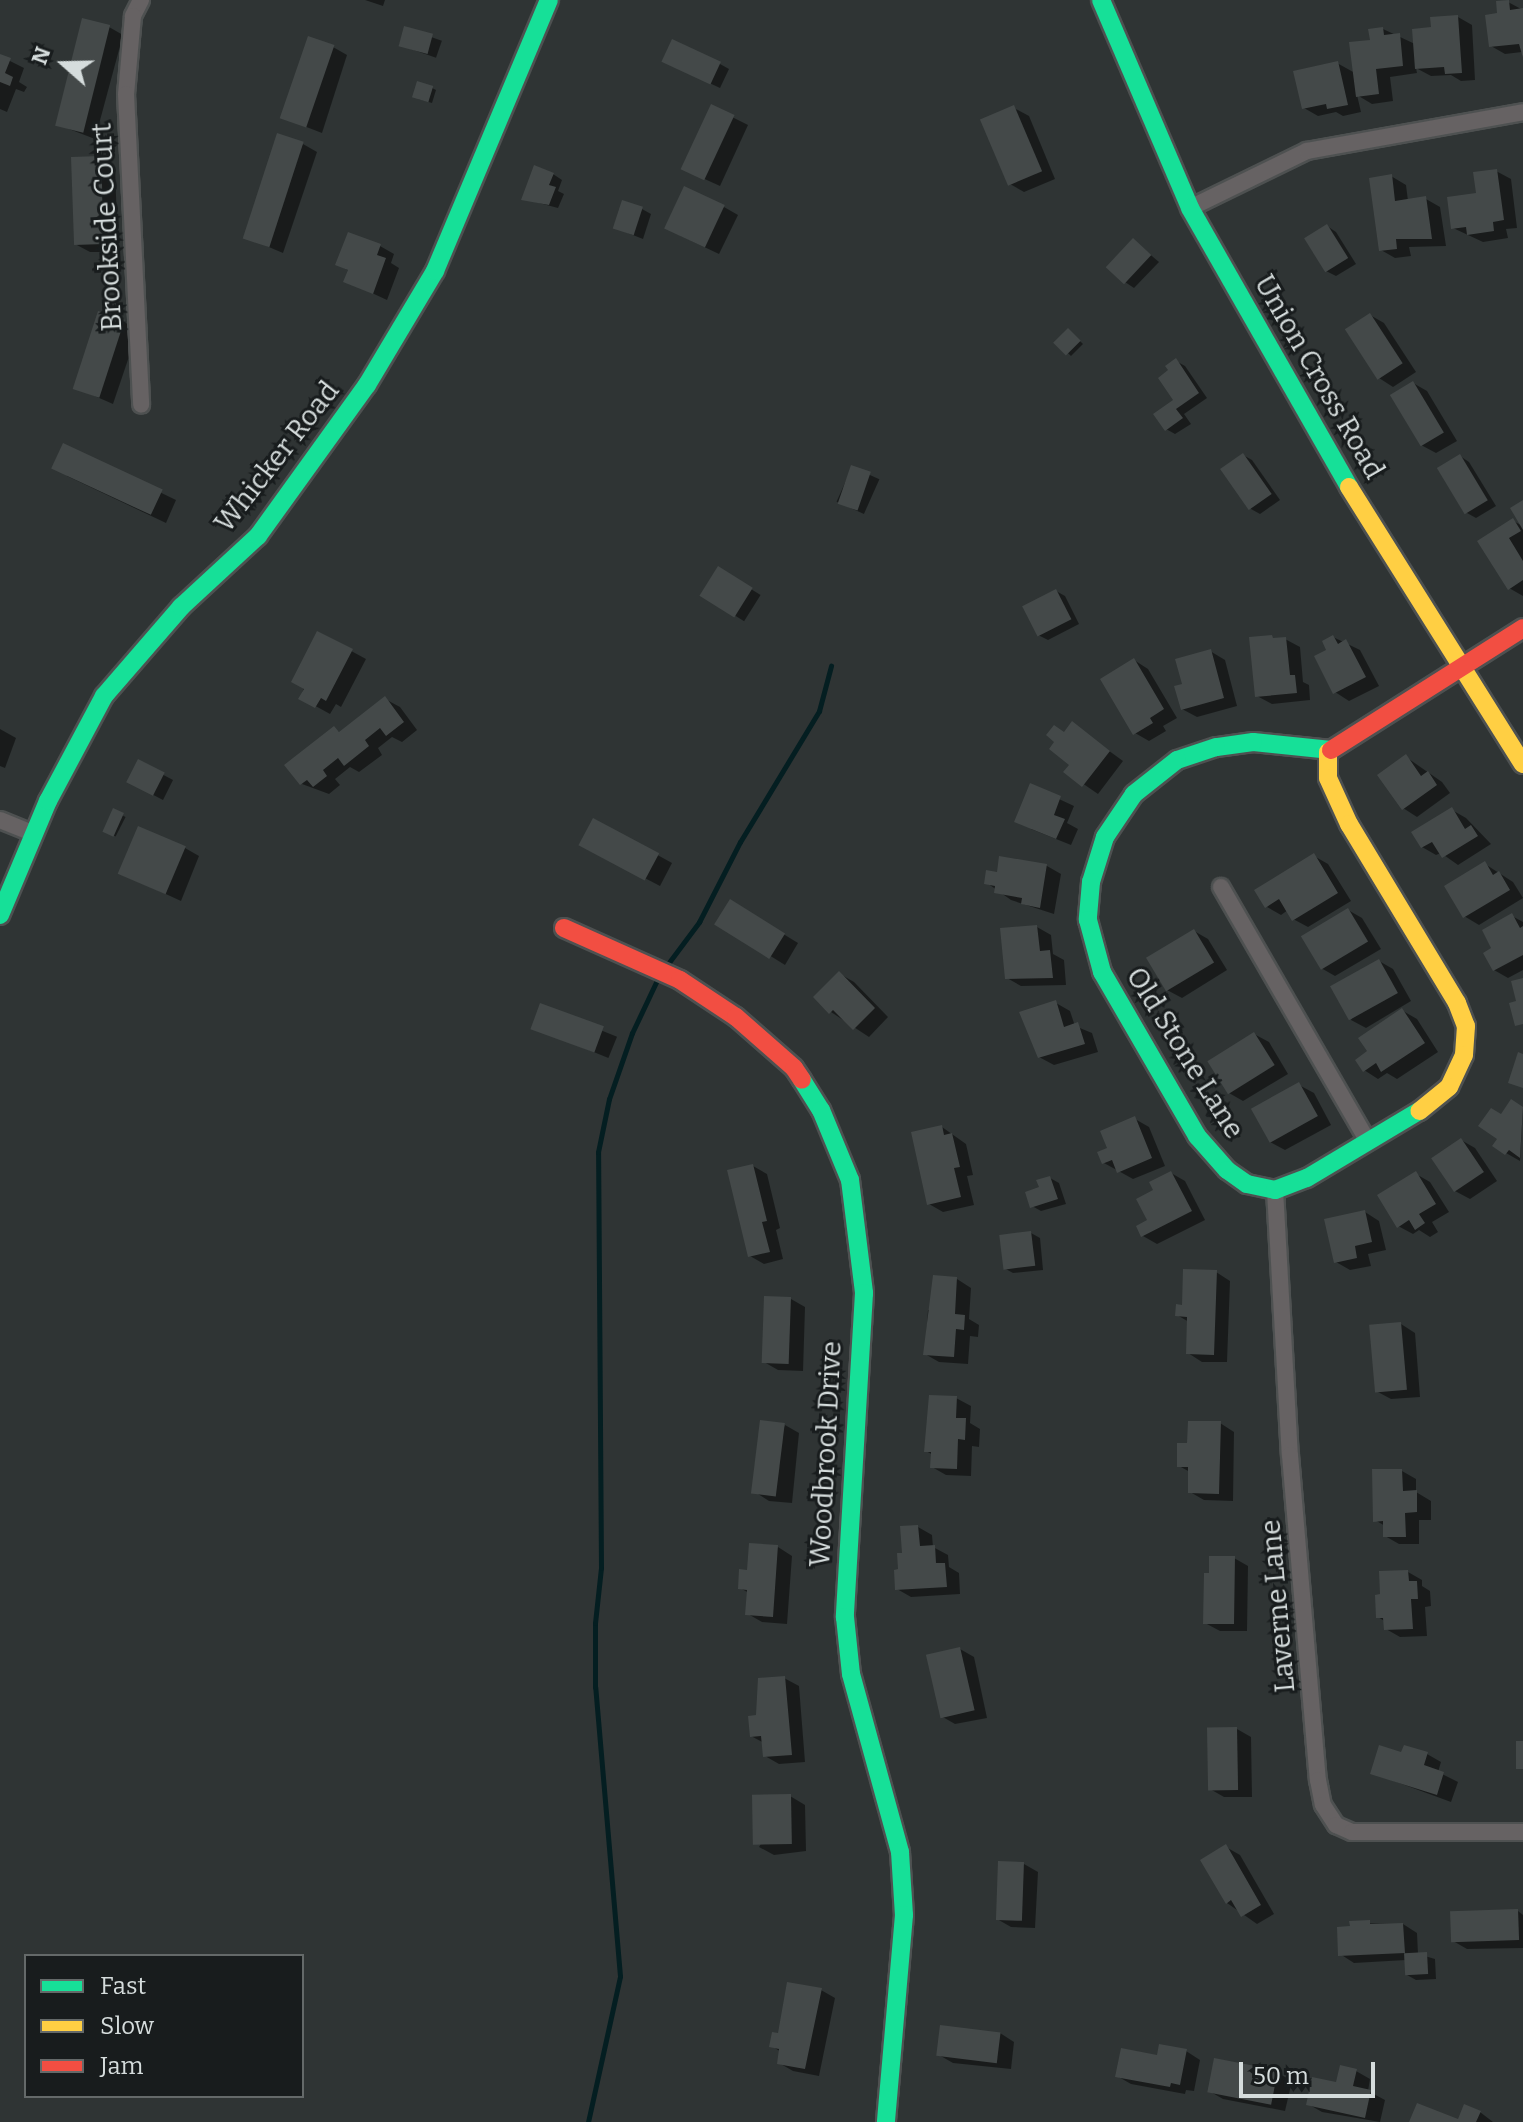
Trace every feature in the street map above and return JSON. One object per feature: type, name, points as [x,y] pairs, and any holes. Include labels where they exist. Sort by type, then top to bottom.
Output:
[{"type":"street","name":"Brookside Court","points":[[141,0],[133,16],[126,94],[141,405]]},
{"type":"street","name":"Whicker Road","points":[[0,915],[34,834],[104,696],[181,607],[258,536],[367,385],[435,271],[549,0]]},
{"type":"street","name":"Union Cross Road","points":[[1101,0],[1190,208],[1308,418],[1523,764]]},
{"type":"street","points":[[1190,208],[1307,151],[1523,112]]},
{"type":"street","points":[[1275,1190],[1307,1178],[1425,1107],[1449,1087],[1464,1055],[1466,1026],[1414,926],[1349,824],[1328,778],[1328,752],[1523,628]]},
{"type":"street","name":"Old Stone Lane","points":[[1275,1190],[1247,1184],[1227,1170],[1197,1136],[1150,1058],[1102,972],[1088,920],[1091,882],[1105,837],[1134,794],[1177,760],[1216,747],[1253,742],[1328,752]]},
{"type":"street","points":[[0,820],[34,834]]},
{"type":"street","points":[[1221,887],[1367,1140]]},
{"type":"street","name":"Woodbrook Drive","points":[[564,928],[680,980],[736,1017],[794,1068],[821,1110],[850,1180],[864,1293],[845,1617],[851,1674],[900,1852],[904,1915],[886,2122]]},
{"type":"street","name":"Laverne Lane","points":[[1275,1190],[1290,1455],[1308,1630],[1318,1780],[1323,1805],[1336,1825],[1352,1832],[1523,1832]]},
{"type":"building","points":[[1509,0],[1510,10],[1523,8],[1523,58],[1519,44],[1489,47],[1485,15],[1497,13],[1496,1]]},
{"type":"building","points":[[1458,15],[1462,73],[1445,74],[1444,67],[1415,69],[1412,29],[1431,27],[1430,17]]},
{"type":"building","points":[[82,18],[110,25],[83,133],[55,126]]},
{"type":"building","points":[[404,26],[433,34],[428,54],[399,46]]},
{"type":"building","points":[[1383,27],[1384,35],[1400,33],[1403,66],[1376,69],[1379,94],[1356,97],[1349,42],[1370,40],[1368,29]]},
{"type":"building","points":[[308,36],[334,45],[306,127],[280,118]]},
{"type":"building","points":[[672,39],[721,62],[710,84],[661,62]]},
{"type":"building","points":[[0,54],[11,58],[5,73],[13,77],[10,86],[0,82]]},
{"type":"building","points":[[1338,61],[1348,105],[1327,109],[1326,104],[1302,109],[1293,71]]},
{"type":"building","points":[[417,81],[433,86],[428,102],[412,97]]},
{"type":"building","points":[[711,104],[735,115],[704,180],[681,169]]},
{"type":"building","points":[[1014,105],[1042,171],[1008,186],[980,119]]},
{"type":"building","points":[[277,133],[304,142],[269,247],[243,239]]},
{"type":"building","points":[[101,156],[104,244],[74,245],[71,157]]},
{"type":"building","points":[[534,165],[554,173],[549,185],[556,187],[549,205],[521,200]]},
{"type":"building","points":[[1497,169],[1504,220],[1493,222],[1494,231],[1467,235],[1466,227],[1451,229],[1447,197],[1476,193],[1473,172]]},
{"type":"building","points":[[1392,174],[1395,201],[1426,196],[1432,239],[1396,239],[1397,249],[1379,251],[1369,178]]},
{"type":"building","points":[[684,186],[725,205],[705,248],[664,229]]},
{"type":"building","points":[[622,200],[643,207],[634,235],[613,229]]},
{"type":"building","points":[[1327,224],[1348,258],[1325,272],[1304,238]]},
{"type":"building","points":[[348,232],[381,244],[377,255],[386,258],[373,294],[343,282],[348,270],[335,265]]},
{"type":"building","points":[[1133,238],[1151,255],[1124,284],[1106,267]]},
{"type":"building","points":[[98,311],[125,320],[99,398],[73,389]]},
{"type":"building","points":[[1370,313],[1403,363],[1378,380],[1345,329]]},
{"type":"building","points":[[1068,328],[1081,341],[1066,356],[1053,343]]},
{"type":"building","points":[[1176,358],[1199,393],[1176,409],[1183,418],[1165,431],[1153,414],[1173,400],[1158,378],[1168,370],[1165,366]]},
{"type":"building","points":[[1413,381],[1444,432],[1421,446],[1390,395]]},
{"type":"building","points":[[63,443],[163,489],[151,515],[51,468]]},
{"type":"building","points":[[1243,453],[1272,494],[1249,510],[1220,469]]},
{"type":"building","points":[[1460,454],[1488,500],[1465,514],[1437,468]]},
{"type":"building","points":[[851,465],[871,472],[858,511],[838,504]]},
{"type":"building","points":[[1523,500],[1523,530],[1510,508]]},
{"type":"building","points":[[1513,518],[1521,531],[1509,538],[1523,561],[1523,580],[1508,590],[1477,541]]},
{"type":"building","points":[[718,566],[753,588],[734,617],[699,596]]},
{"type":"building","points":[[1056,589],[1071,619],[1038,637],[1022,606]]},
{"type":"building","points":[[317,631],[353,649],[326,701],[321,698],[315,708],[298,699],[304,689],[291,682]]},
{"type":"building","points":[[1272,635],[1273,638],[1286,637],[1290,675],[1295,675],[1297,693],[1255,697],[1249,637]]},
{"type":"building","points":[[1333,635],[1338,644],[1346,639],[1366,677],[1333,694],[1314,656],[1326,650],[1322,641]]},
{"type":"building","points":[[1211,649],[1224,698],[1181,710],[1174,686],[1182,684],[1175,659]]},
{"type":"building","points":[[1134,658],[1164,709],[1150,718],[1153,723],[1133,735],[1100,679]]},
{"type":"building","points":[[385,696],[404,722],[386,736],[380,728],[365,740],[369,746],[344,766],[338,758],[323,770],[327,776],[313,787],[307,780],[300,785],[284,765],[334,726],[339,732]]},
{"type":"building","points":[[1072,721],[1110,751],[1082,787],[1063,772],[1069,765],[1049,749],[1054,742],[1046,735],[1054,725],[1064,732]]},
{"type":"building","points":[[1406,754],[1421,776],[1428,771],[1437,785],[1402,810],[1377,775]]},
{"type":"building","points":[[138,759],[165,773],[153,796],[126,782]]},
{"type":"building","points":[[1030,783],[1061,796],[1054,815],[1065,819],[1056,839],[1014,822]]},
{"type":"building","points":[[1452,807],[1465,829],[1471,825],[1478,836],[1442,858],[1432,842],[1421,848],[1411,832]]},
{"type":"building","points":[[113,808],[124,813],[113,837],[102,832]]},
{"type":"building","points":[[593,818],[659,853],[645,881],[578,845]]},
{"type":"building","points":[[138,826],[186,846],[166,894],[118,874]]},
{"type":"building","points":[[1314,853],[1338,893],[1292,921],[1279,899],[1265,908],[1254,890]]},
{"type":"building","points":[[999,856],[1047,864],[1040,908],[1021,904],[1022,898],[994,893],[995,886],[984,884],[986,870],[997,872]]},
{"type":"building","points":[[1485,861],[1493,875],[1499,871],[1510,890],[1463,918],[1444,886]]},
{"type":"building","points":[[730,899],[785,933],[769,959],[714,924]]},
{"type":"building","points":[[1348,908],[1368,941],[1321,970],[1301,936]]},
{"type":"building","points":[[1512,913],[1520,928],[1523,926],[1523,955],[1493,971],[1483,953],[1491,948],[1482,930]]},
{"type":"building","points":[[1037,925],[1040,951],[1050,950],[1053,978],[1005,979],[1000,928]]},
{"type":"building","points":[[1194,929],[1214,962],[1166,991],[1146,958]]},
{"type":"building","points":[[1379,959],[1398,993],[1349,1020],[1330,986]]},
{"type":"building","points":[[839,971],[875,1008],[853,1030],[833,1010],[829,1014],[813,997]]},
{"type":"building","points":[[1523,978],[1523,1024],[1515,1026],[1509,1003],[1516,1001],[1511,981]]},
{"type":"building","points":[[1056,1000],[1064,1027],[1078,1022],[1085,1044],[1038,1058],[1019,1012]]},
{"type":"building","points":[[540,1003],[604,1026],[594,1053],[530,1029]]},
{"type":"building","points":[[1402,1008],[1425,1043],[1381,1072],[1376,1063],[1363,1072],[1355,1060],[1367,1051],[1358,1038]]},
{"type":"building","points":[[1254,1032],[1275,1065],[1228,1094],[1207,1061]]},
{"type":"building","points":[[1518,1052],[1523,1054],[1523,1088],[1508,1083]]},
{"type":"building","points":[[1299,1082],[1318,1116],[1270,1143],[1251,1109]]},
{"type":"building","points":[[1511,1099],[1523,1107],[1520,1158],[1509,1150],[1505,1155],[1492,1146],[1497,1139],[1478,1126],[1491,1108],[1501,1114]]},
{"type":"building","points":[[1135,1116],[1152,1158],[1117,1173],[1112,1160],[1102,1164],[1097,1152],[1107,1148],[1100,1131]]},
{"type":"building","points":[[942,1125],[944,1135],[952,1133],[960,1167],[954,1168],[961,1197],[927,1205],[911,1132]]},
{"type":"building","points":[[1461,1138],[1484,1172],[1454,1192],[1431,1158]]},
{"type":"building","points":[[753,1164],[767,1221],[762,1222],[770,1252],[748,1257],[727,1170]]},
{"type":"building","points":[[1171,1171],[1192,1211],[1141,1237],[1136,1226],[1147,1220],[1136,1199],[1153,1190],[1149,1182]]},
{"type":"building","points":[[1416,1171],[1436,1204],[1419,1214],[1425,1223],[1415,1230],[1409,1220],[1397,1228],[1377,1195]]},
{"type":"building","points":[[1050,1176],[1058,1199],[1030,1208],[1025,1192],[1039,1187],[1036,1180]]},
{"type":"building","points":[[1365,1210],[1372,1242],[1355,1246],[1357,1258],[1334,1263],[1324,1219]]},
{"type":"building","points":[[1031,1231],[1035,1266],[1004,1270],[999,1235]]},
{"type":"building","points":[[1183,1269],[1217,1270],[1214,1355],[1186,1354],[1187,1317],[1175,1316],[1176,1304],[1182,1305]]},
{"type":"building","points":[[933,1275],[957,1277],[955,1314],[965,1315],[964,1330],[956,1329],[954,1357],[923,1355]]},
{"type":"building","points":[[764,1296],[791,1297],[789,1364],[762,1363]]},
{"type":"building","points":[[1401,1322],[1407,1390],[1375,1393],[1369,1325]]},
{"type":"building","points":[[929,1395],[957,1396],[956,1418],[966,1418],[965,1440],[958,1439],[957,1469],[930,1468],[931,1452],[924,1452]]},
{"type":"building","points":[[760,1420],[785,1423],[776,1496],[751,1493]]},
{"type":"building","points":[[1188,1421],[1221,1421],[1219,1494],[1188,1493],[1188,1467],[1177,1467],[1177,1443],[1187,1443]]},
{"type":"building","points":[[1372,1469],[1402,1469],[1403,1491],[1417,1490],[1417,1512],[1405,1513],[1406,1537],[1383,1537],[1383,1521],[1373,1522]]},
{"type":"building","points":[[918,1525],[920,1546],[935,1545],[936,1563],[945,1563],[947,1587],[895,1590],[897,1553],[902,1553],[900,1526]]},
{"type":"building","points":[[749,1543],[778,1545],[773,1617],[745,1615],[747,1590],[738,1589],[739,1569],[747,1570]]},
{"type":"building","points":[[1209,1556],[1235,1556],[1234,1624],[1203,1624],[1204,1573],[1209,1573]]},
{"type":"building","points":[[1408,1570],[1409,1581],[1417,1581],[1418,1599],[1411,1599],[1413,1629],[1384,1630],[1383,1618],[1376,1618],[1375,1595],[1380,1594],[1379,1571]]},
{"type":"building","points":[[960,1647],[975,1710],[941,1718],[926,1655]]},
{"type":"building","points":[[785,1676],[792,1755],[763,1757],[761,1736],[750,1737],[748,1716],[756,1715],[758,1678]]},
{"type":"building","points":[[1237,1727],[1238,1790],[1208,1791],[1207,1728]]},
{"type":"building","points":[[1516,1741],[1523,1741],[1523,1769],[1516,1769]]},
{"type":"building","points":[[1379,1745],[1401,1752],[1404,1745],[1428,1752],[1424,1765],[1444,1772],[1437,1795],[1370,1774]]},
{"type":"building","points":[[791,1794],[792,1844],[753,1845],[752,1795]]},
{"type":"building","points":[[1226,1844],[1261,1905],[1241,1917],[1231,1900],[1226,1904],[1200,1860]]},
{"type":"building","points":[[998,1861],[1024,1862],[1022,1921],[996,1920]]},
{"type":"building","points":[[1518,1909],[1519,1940],[1451,1942],[1450,1911]]},
{"type":"building","points":[[1370,1920],[1370,1924],[1403,1923],[1405,1953],[1338,1956],[1337,1927],[1350,1926],[1349,1921]]},
{"type":"building","points":[[1427,1952],[1428,1974],[1405,1975],[1404,1953]]},
{"type":"building","points":[[787,1982],[822,1988],[805,2069],[777,2064],[779,2049],[769,2047],[772,2032],[778,2033]]},
{"type":"building","points":[[940,2025],[1001,2032],[997,2063],[936,2056]]},
{"type":"building","points":[[1159,2044],[1187,2049],[1180,2085],[1171,2083],[1170,2087],[1115,2077],[1121,2048],[1157,2055]]},
{"type":"building","points":[[1214,2058],[1278,2070],[1271,2105],[1207,2092]]},
{"type":"building","points":[[1340,2065],[1357,2069],[1353,2086],[1371,2090],[1365,2118],[1306,2105],[1312,2077],[1336,2082]]},
{"type":"building","points":[[1417,2103],[1458,2119],[1464,2104],[1481,2111],[1476,2122],[1409,2122]]},
{"type":"waterway","points":[[667,965],[699,922],[740,842],[819,711],[831,666]]},
{"type":"waterway","points":[[588,2122],[620,1976],[595,1687],[595,1623],[601,1568],[598,1152],[609,1099],[632,1033],[659,976]]},
{"type":"traffic: fast","points":[[0,915],[48,801],[104,696],[181,607],[258,536],[367,385],[435,271],[549,0]]},
{"type":"traffic: fast","points":[[1101,0],[1190,208],[1349,487]]},
{"type":"traffic: fast","points":[[1331,750],[1253,742],[1216,747],[1177,760],[1134,794],[1105,837],[1091,882],[1088,920],[1102,972],[1197,1136],[1227,1170],[1247,1184],[1275,1190],[1307,1178],[1419,1111]]},
{"type":"traffic: fast","points":[[802,1080],[821,1110],[850,1180],[864,1293],[845,1617],[851,1674],[900,1852],[904,1915],[886,2122]]},
{"type":"traffic: slow","points":[[1349,487],[1523,764]]},
{"type":"traffic: slow","points":[[1328,752],[1328,778],[1349,824],[1457,1003],[1466,1026],[1464,1055],[1449,1087],[1419,1111]]},
{"type":"traffic: jam","points":[[1331,750],[1523,628]]},
{"type":"traffic: jam","points":[[564,928],[680,980],[736,1017],[794,1068],[802,1080]]}]
